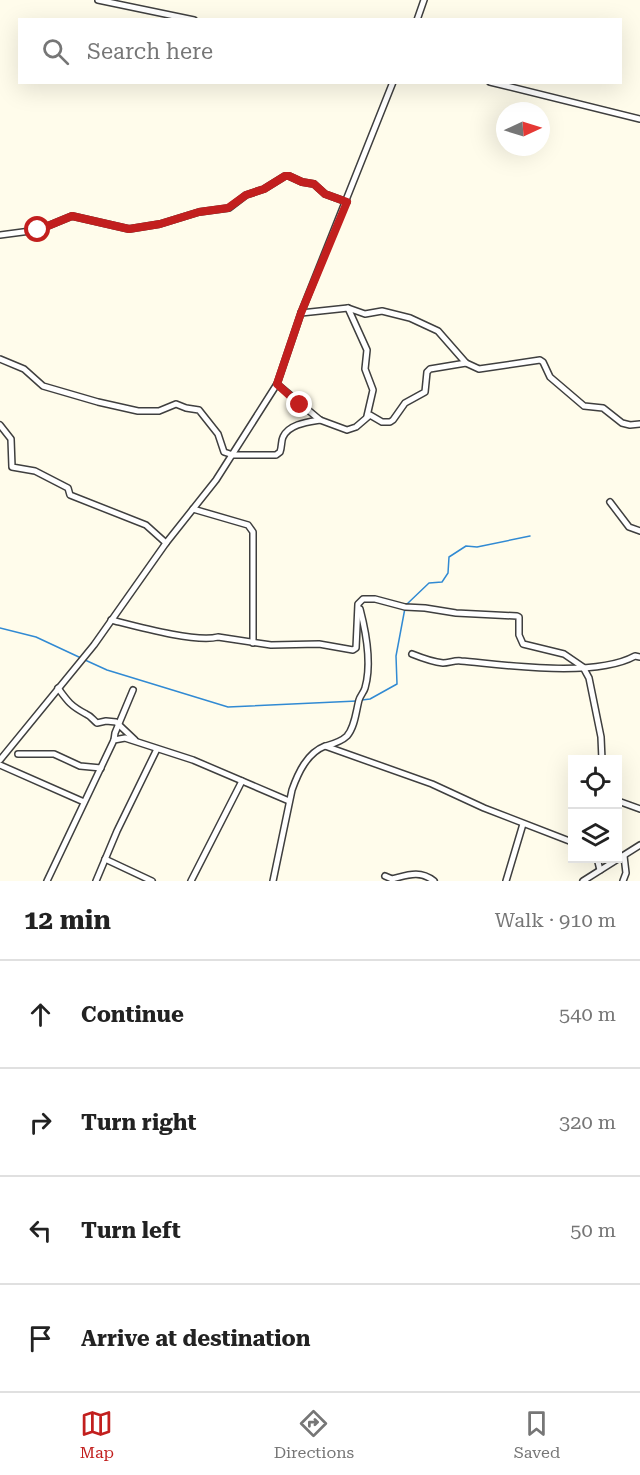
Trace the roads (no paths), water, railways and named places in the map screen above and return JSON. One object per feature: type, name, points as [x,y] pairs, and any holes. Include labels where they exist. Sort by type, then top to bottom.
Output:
[{"type":"street","points":[[98,0],[184,18]]},
{"type":"street","points":[[418,18],[424,0]]},
{"type":"street","points":[[0,760],[86,654],[233,455],[263,403],[277,384],[301,313],[392,84]]},
{"type":"street","points":[[498,84],[640,119]]},
{"type":"street","points":[[0,235],[38,230],[72,216],[129,229],[160,224],[199,212],[228,208],[246,195],[264,189],[285,176],[314,184],[325,194],[347,202]]},
{"type":"street","points":[[301,313],[348,308],[365,314],[382,311],[425,324],[438,331],[466,363],[479,369],[540,360],[545,364],[550,377],[584,406],[603,408],[622,423],[640,424]]},
{"type":"street","points":[[277,384],[320,420],[347,430],[356,427],[367,416],[373,390],[365,369],[367,350],[348,308]]},
{"type":"street","points":[[0,359],[24,369],[44,386],[98,402],[138,411],[159,411],[176,404],[199,410],[218,434],[224,452],[233,455],[276,455],[280,452],[282,438],[287,431],[302,423],[320,420]]},
{"type":"street","points":[[367,416],[372,416],[382,422],[390,422],[405,403],[425,393],[430,369],[466,363]]},
{"type":"street","points":[[0,425],[11,439],[12,467],[35,471],[68,488],[70,495],[146,525],[166,543]]},
{"type":"street","points":[[610,502],[629,527],[640,531]]},
{"type":"street","points":[[193,509],[248,525],[253,532],[253,643]]},
{"type":"street","points":[[111,620],[172,634],[210,639],[218,637],[281,646],[319,644],[353,650],[356,648],[357,641],[358,603],[363,599],[375,599],[405,607],[456,614],[511,614],[519,617],[519,635],[523,644],[564,654],[583,668],[589,678],[601,737],[602,755]]},
{"type":"street","points":[[273,881],[288,801],[302,768],[317,749],[348,736],[365,688],[367,660],[365,629],[358,603]]},
{"type":"street","points":[[412,654],[442,663],[462,661],[507,667],[583,668],[624,662],[635,656],[640,657]]},
{"type":"street","points":[[57,688],[77,711],[89,715],[98,723],[111,721],[139,743]]},
{"type":"street","points":[[47,881],[114,740],[133,690]]},
{"type":"street","points":[[114,740],[126,738],[193,760],[288,801]]},
{"type":"street","points":[[325,746],[432,784],[523,824],[568,840]]},
{"type":"street","points":[[96,881],[157,749]]},
{"type":"street","points":[[18,754],[54,754],[80,766],[101,768]]},
{"type":"street","points":[[0,765],[84,802]]},
{"type":"street","points":[[191,881],[242,782]]},
{"type":"street","points":[[622,802],[640,808]]},
{"type":"street","points":[[506,881],[523,824]]},
{"type":"street","points":[[583,881],[640,844]]},
{"type":"street","points":[[623,881],[626,873],[624,856]]},
{"type":"street","points":[[105,859],[152,881]]},
{"type":"street","points":[[598,863],[600,870]]},
{"type":"street","points":[[385,876],[392,879],[409,874],[421,874],[434,881]]},
{"type":"waterway","points":[[407,604],[429,583],[442,582],[448,573],[449,557],[466,546],[477,547],[530,536]]},
{"type":"waterway","points":[[362,700],[370,699],[397,684],[396,656],[405,608]]},
{"type":"waterway","points":[[0,628],[36,637],[81,658]]},
{"type":"waterway","points":[[85,660],[107,670],[228,707],[357,701]]}]
